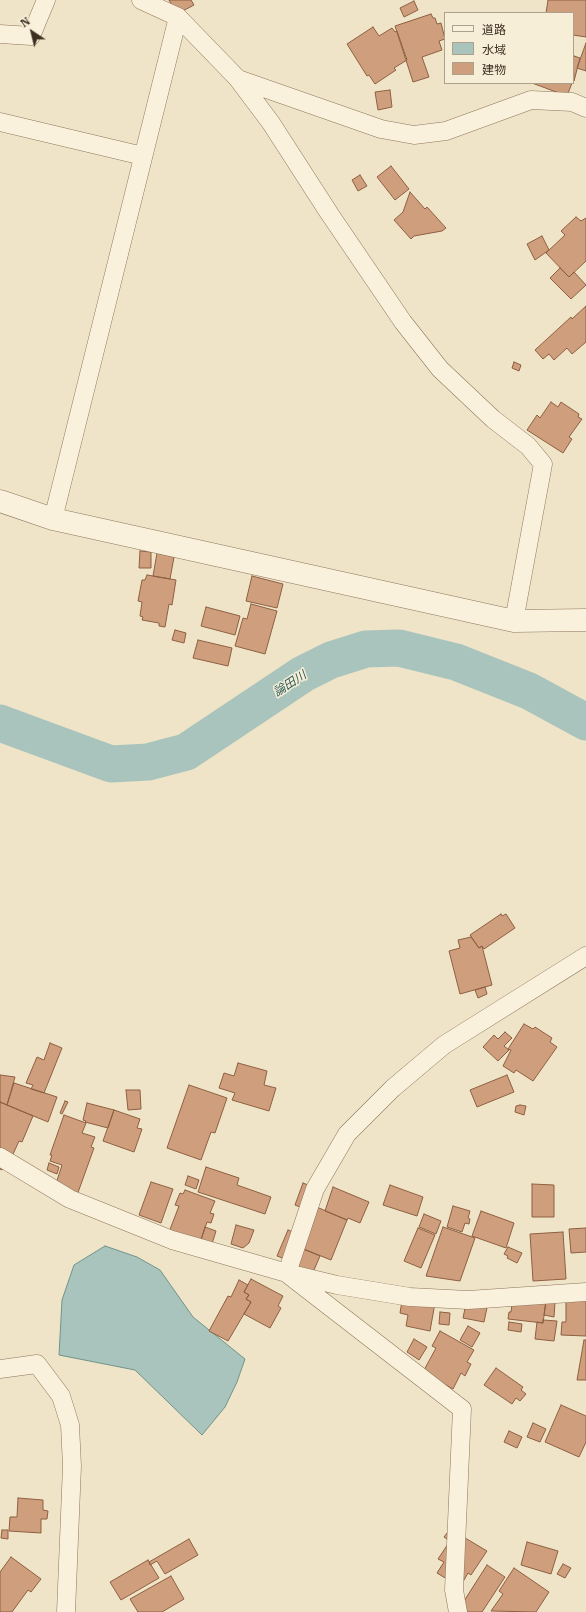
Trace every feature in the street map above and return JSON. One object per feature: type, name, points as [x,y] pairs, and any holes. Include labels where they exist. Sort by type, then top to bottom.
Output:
[{"type":"street","points":[[0,34],[31,36],[46,0]]},
{"type":"street","points":[[141,0],[178,17],[238,79],[271,123],[329,213],[403,322],[440,368],[492,419],[528,446],[543,464],[514,621]]},
{"type":"street","points":[[53,519],[178,17]]},
{"type":"street","points":[[238,79],[381,129],[414,135],[446,131],[531,100],[572,102],[586,108]]},
{"type":"street","points":[[0,122],[143,156]]},
{"type":"street","points":[[0,501],[53,519],[514,621],[586,620]]},
{"type":"street","points":[[287,1273],[315,1189],[347,1134],[393,1088],[444,1045],[586,956]]},
{"type":"street","points":[[0,1157],[70,1199],[172,1240],[287,1273],[337,1285],[410,1298],[468,1300],[586,1292]]},
{"type":"street","points":[[287,1273],[462,1409],[454,1590],[458,1612]]},
{"type":"street","points":[[0,1369],[37,1364],[61,1396],[70,1425],[72,1466],[66,1612]]},
{"type":"water","points":[[105,1246],[137,1257],[160,1270],[193,1317],[245,1359],[237,1382],[225,1407],[202,1435],[135,1370],[59,1355],[62,1300],[74,1265]]},
{"type":"building","points":[[169,0],[191,0],[194,5],[177,14]]},
{"type":"building","points":[[548,0],[586,0],[586,37],[574,35],[574,12],[546,12]]},
{"type":"building","points":[[414,1],[418,10],[404,17],[400,8]]},
{"type":"building","points":[[431,14],[433,18],[435,18],[437,24],[441,23],[444,39],[439,41],[442,50],[422,57],[429,77],[413,82],[395,26]]},
{"type":"building","points":[[373,27],[379,36],[392,28],[395,32],[397,31],[407,60],[394,68],[396,70],[375,84],[369,75],[367,76],[347,44]]},
{"type":"building","points":[[586,43],[586,71],[577,68]]},
{"type":"building","points":[[574,56],[580,58],[574,81]]},
{"type":"building","points":[[535,84],[572,84],[567,96]]},
{"type":"building","points":[[390,90],[392,107],[378,110],[375,92]]},
{"type":"building","points":[[391,166],[409,189],[395,200],[377,177]]},
{"type":"building","points":[[360,175],[367,186],[358,191],[352,180]]},
{"type":"building","points":[[410,192],[425,209],[427,207],[446,228],[442,231],[414,236],[411,239],[394,220],[403,212]]},
{"type":"building","points":[[576,217],[581,221],[586,218],[586,261],[569,277],[546,253],[565,235],[561,231]]},
{"type":"building","points":[[542,236],[549,250],[535,260],[527,244]]},
{"type":"building","points":[[560,268],[569,277],[574,272],[586,285],[571,299],[550,278]]},
{"type":"building","points":[[586,306],[586,342],[572,354],[567,348],[554,360],[549,354],[543,359],[535,350],[571,317],[572,319]]},
{"type":"building","points":[[514,362],[521,365],[519,371],[512,368]]},
{"type":"building","points":[[551,402],[558,407],[561,402],[579,414],[578,417],[582,419],[569,437],[572,439],[563,453],[527,430],[537,415],[540,418]]},
{"type":"building","points":[[140,551],[151,552],[151,568],[139,568]]},
{"type":"building","points":[[157,553],[174,557],[170,579],[153,576]]},
{"type":"building","points":[[147,575],[176,580],[172,605],[169,604],[165,627],[159,626],[159,623],[142,620],[143,617],[140,616],[142,602],[138,601],[142,580],[145,580]]},
{"type":"building","points":[[252,576],[283,584],[277,608],[246,601]]},
{"type":"building","points":[[251,604],[277,611],[265,654],[235,646],[243,618],[247,619]]},
{"type":"building","points":[[206,607],[240,616],[235,635],[201,626]]},
{"type":"building","points":[[175,630],[186,633],[184,643],[172,640]]},
{"type":"building","points":[[198,640],[232,648],[228,666],[193,658]]},
{"type":"building","points":[[501,914],[502,916],[506,914],[515,928],[484,949],[482,946],[479,948],[470,935]]},
{"type":"building","points":[[471,937],[479,948],[482,946],[492,985],[460,994],[449,951],[460,948],[458,940]]},
{"type":"building","points":[[485,987],[487,994],[478,998],[475,990]]},
{"type":"building","points":[[524,1024],[533,1029],[535,1027],[552,1038],[550,1042],[557,1047],[533,1081],[516,1070],[514,1073],[503,1066],[511,1050],[508,1049]]},
{"type":"building","points":[[505,1032],[512,1038],[504,1046],[509,1050],[498,1061],[483,1047],[494,1035],[498,1039]]},
{"type":"building","points":[[50,1043],[62,1048],[44,1093],[31,1089],[33,1085],[26,1083],[37,1057],[44,1060]]},
{"type":"building","points":[[238,1063],[267,1071],[264,1085],[276,1088],[269,1111],[232,1100],[235,1093],[219,1088],[224,1073],[234,1076]]},
{"type":"building","points":[[0,1075],[15,1077],[7,1105],[0,1102]]},
{"type":"building","points":[[507,1075],[514,1092],[477,1107],[470,1090]]},
{"type":"building","points":[[14,1083],[57,1097],[48,1122],[7,1105]]},
{"type":"building","points":[[189,1085],[227,1098],[215,1133],[211,1132],[201,1160],[167,1148]]},
{"type":"building","points":[[126,1090],[140,1090],[141,1109],[128,1110]]},
{"type":"building","points":[[65,1101],[68,1102],[62,1114],[60,1113]]},
{"type":"building","points":[[0,1102],[33,1116],[22,1142],[19,1141],[9,1163],[5,1161],[2,1170],[0,1169]]},
{"type":"building","points":[[87,1103],[114,1110],[108,1128],[85,1122],[86,1121],[83,1120]]},
{"type":"building","points":[[516,1106],[526,1106],[524,1115],[515,1112]]},
{"type":"building","points":[[114,1110],[140,1119],[137,1128],[142,1129],[134,1152],[103,1141]]},
{"type":"building","points":[[64,1115],[86,1123],[82,1133],[95,1137],[91,1147],[94,1148],[76,1198],[54,1190],[62,1165],[50,1161],[52,1155],[50,1155]]},
{"type":"building","points":[[49,1163],[59,1167],[57,1174],[47,1170]]},
{"type":"building","points":[[206,1167],[239,1178],[237,1185],[271,1197],[265,1214],[198,1192]]},
{"type":"building","points":[[188,1176],[199,1180],[196,1189],[185,1185]]},
{"type":"building","points":[[151,1182],[173,1189],[161,1223],[139,1215]]},
{"type":"building","points":[[303,1183],[318,1189],[310,1211],[295,1205]]},
{"type":"building","points":[[532,1184],[554,1185],[554,1217],[532,1217]]},
{"type":"building","points":[[390,1185],[423,1197],[417,1216],[383,1205]]},
{"type":"building","points":[[333,1187],[369,1202],[360,1223],[348,1218],[347,1220],[325,1211]]},
{"type":"building","points":[[185,1190],[215,1201],[210,1213],[214,1214],[211,1223],[207,1222],[200,1243],[169,1232],[179,1206],[175,1205],[180,1193],[183,1194]]},
{"type":"building","points":[[312,1205],[347,1220],[331,1260],[301,1248]]},
{"type":"building","points":[[453,1206],[470,1211],[468,1218],[470,1219],[469,1224],[465,1223],[462,1232],[447,1227]]},
{"type":"building","points":[[481,1211],[514,1223],[506,1248],[472,1236]]},
{"type":"building","points":[[424,1214],[441,1221],[436,1234],[419,1227]]},
{"type":"building","points":[[236,1225],[254,1230],[249,1243],[243,1248],[231,1244]]},
{"type":"building","points":[[205,1227],[216,1231],[211,1247],[200,1243]]},
{"type":"building","points":[[443,1227],[475,1238],[460,1281],[426,1276]]},
{"type":"building","points":[[418,1228],[435,1235],[421,1268],[404,1261]]},
{"type":"building","points":[[586,1228],[586,1252],[571,1253],[569,1229]]},
{"type":"building","points":[[288,1230],[305,1237],[301,1248],[320,1256],[311,1277],[293,1262],[277,1256]]},
{"type":"building","points":[[563,1232],[566,1279],[533,1281],[530,1234]]},
{"type":"building","points":[[508,1247],[522,1253],[517,1263],[507,1258],[508,1256],[504,1254]]},
{"type":"building","points":[[251,1279],[283,1296],[278,1306],[281,1308],[270,1328],[244,1314],[251,1302],[246,1299],[249,1295],[244,1292]]},
{"type":"building","points":[[239,1280],[248,1285],[244,1292],[249,1295],[246,1299],[251,1302],[228,1341],[209,1331],[228,1296],[231,1297]]},
{"type":"building","points":[[468,1294],[489,1298],[484,1322],[463,1318]]},
{"type":"building","points":[[513,1297],[546,1301],[543,1323],[508,1319],[509,1312],[511,1312]]},
{"type":"building","points":[[566,1297],[586,1297],[586,1336],[561,1335],[562,1322],[566,1322]]},
{"type":"building","points":[[402,1301],[435,1303],[430,1331],[406,1326],[408,1315],[400,1313]]},
{"type":"building","points":[[546,1301],[555,1302],[554,1317],[544,1315]]},
{"type":"building","points":[[440,1312],[450,1313],[449,1325],[439,1324]]},
{"type":"building","points":[[543,1320],[557,1321],[554,1341],[535,1339],[537,1322],[543,1323]]},
{"type":"building","points":[[509,1322],[522,1324],[521,1332],[508,1330]]},
{"type":"building","points":[[468,1326],[480,1333],[472,1347],[460,1340]]},
{"type":"building","points":[[440,1331],[474,1350],[467,1362],[471,1364],[465,1376],[461,1373],[453,1389],[423,1372],[436,1348],[432,1346]]},
{"type":"building","points":[[414,1339],[427,1347],[419,1360],[407,1352]]},
{"type":"building","points":[[584,1340],[586,1340],[586,1380],[577,1380]]},
{"type":"building","points":[[496,1368],[523,1387],[521,1390],[526,1394],[520,1401],[516,1398],[512,1404],[484,1385]]},
{"type":"building","points":[[561,1405],[586,1416],[586,1442],[579,1457],[545,1442]]},
{"type":"building","points":[[533,1423],[546,1429],[540,1442],[527,1437]]},
{"type":"building","points":[[509,1431],[522,1437],[517,1448],[504,1442]]},
{"type":"building","points":[[18,1498],[43,1500],[43,1510],[48,1511],[47,1519],[41,1519],[41,1533],[9,1531],[10,1517],[17,1517]]},
{"type":"building","points":[[450,1529],[487,1551],[471,1575],[468,1573],[460,1587],[437,1573],[444,1562],[438,1559],[450,1541],[444,1537]]},
{"type":"building","points":[[2,1530],[8,1530],[8,1539],[1,1538]]},
{"type":"building","points":[[189,1539],[198,1555],[165,1574],[157,1561],[150,1565],[149,1562]]},
{"type":"building","points":[[527,1542],[558,1551],[551,1574],[521,1565]]},
{"type":"building","points":[[11,1557],[41,1579],[31,1592],[28,1590],[12,1612],[0,1612],[0,1572]]},
{"type":"building","points":[[148,1560],[159,1578],[121,1600],[110,1582]]},
{"type":"building","points":[[563,1564],[571,1568],[565,1578],[557,1574]]},
{"type":"building","points":[[487,1565],[505,1577],[482,1612],[457,1612]]},
{"type":"building","points":[[514,1568],[549,1592],[536,1612],[491,1611],[503,1594],[499,1591]]},
{"type":"building","points":[[171,1576],[184,1599],[162,1612],[138,1612],[130,1599]]},
{"type":"waterway","name":"論田川","points":[[0,723],[111,764],[148,762],[186,752],[303,674],[331,660],[366,649],[399,648],[456,662],[529,691],[586,722]]}]
